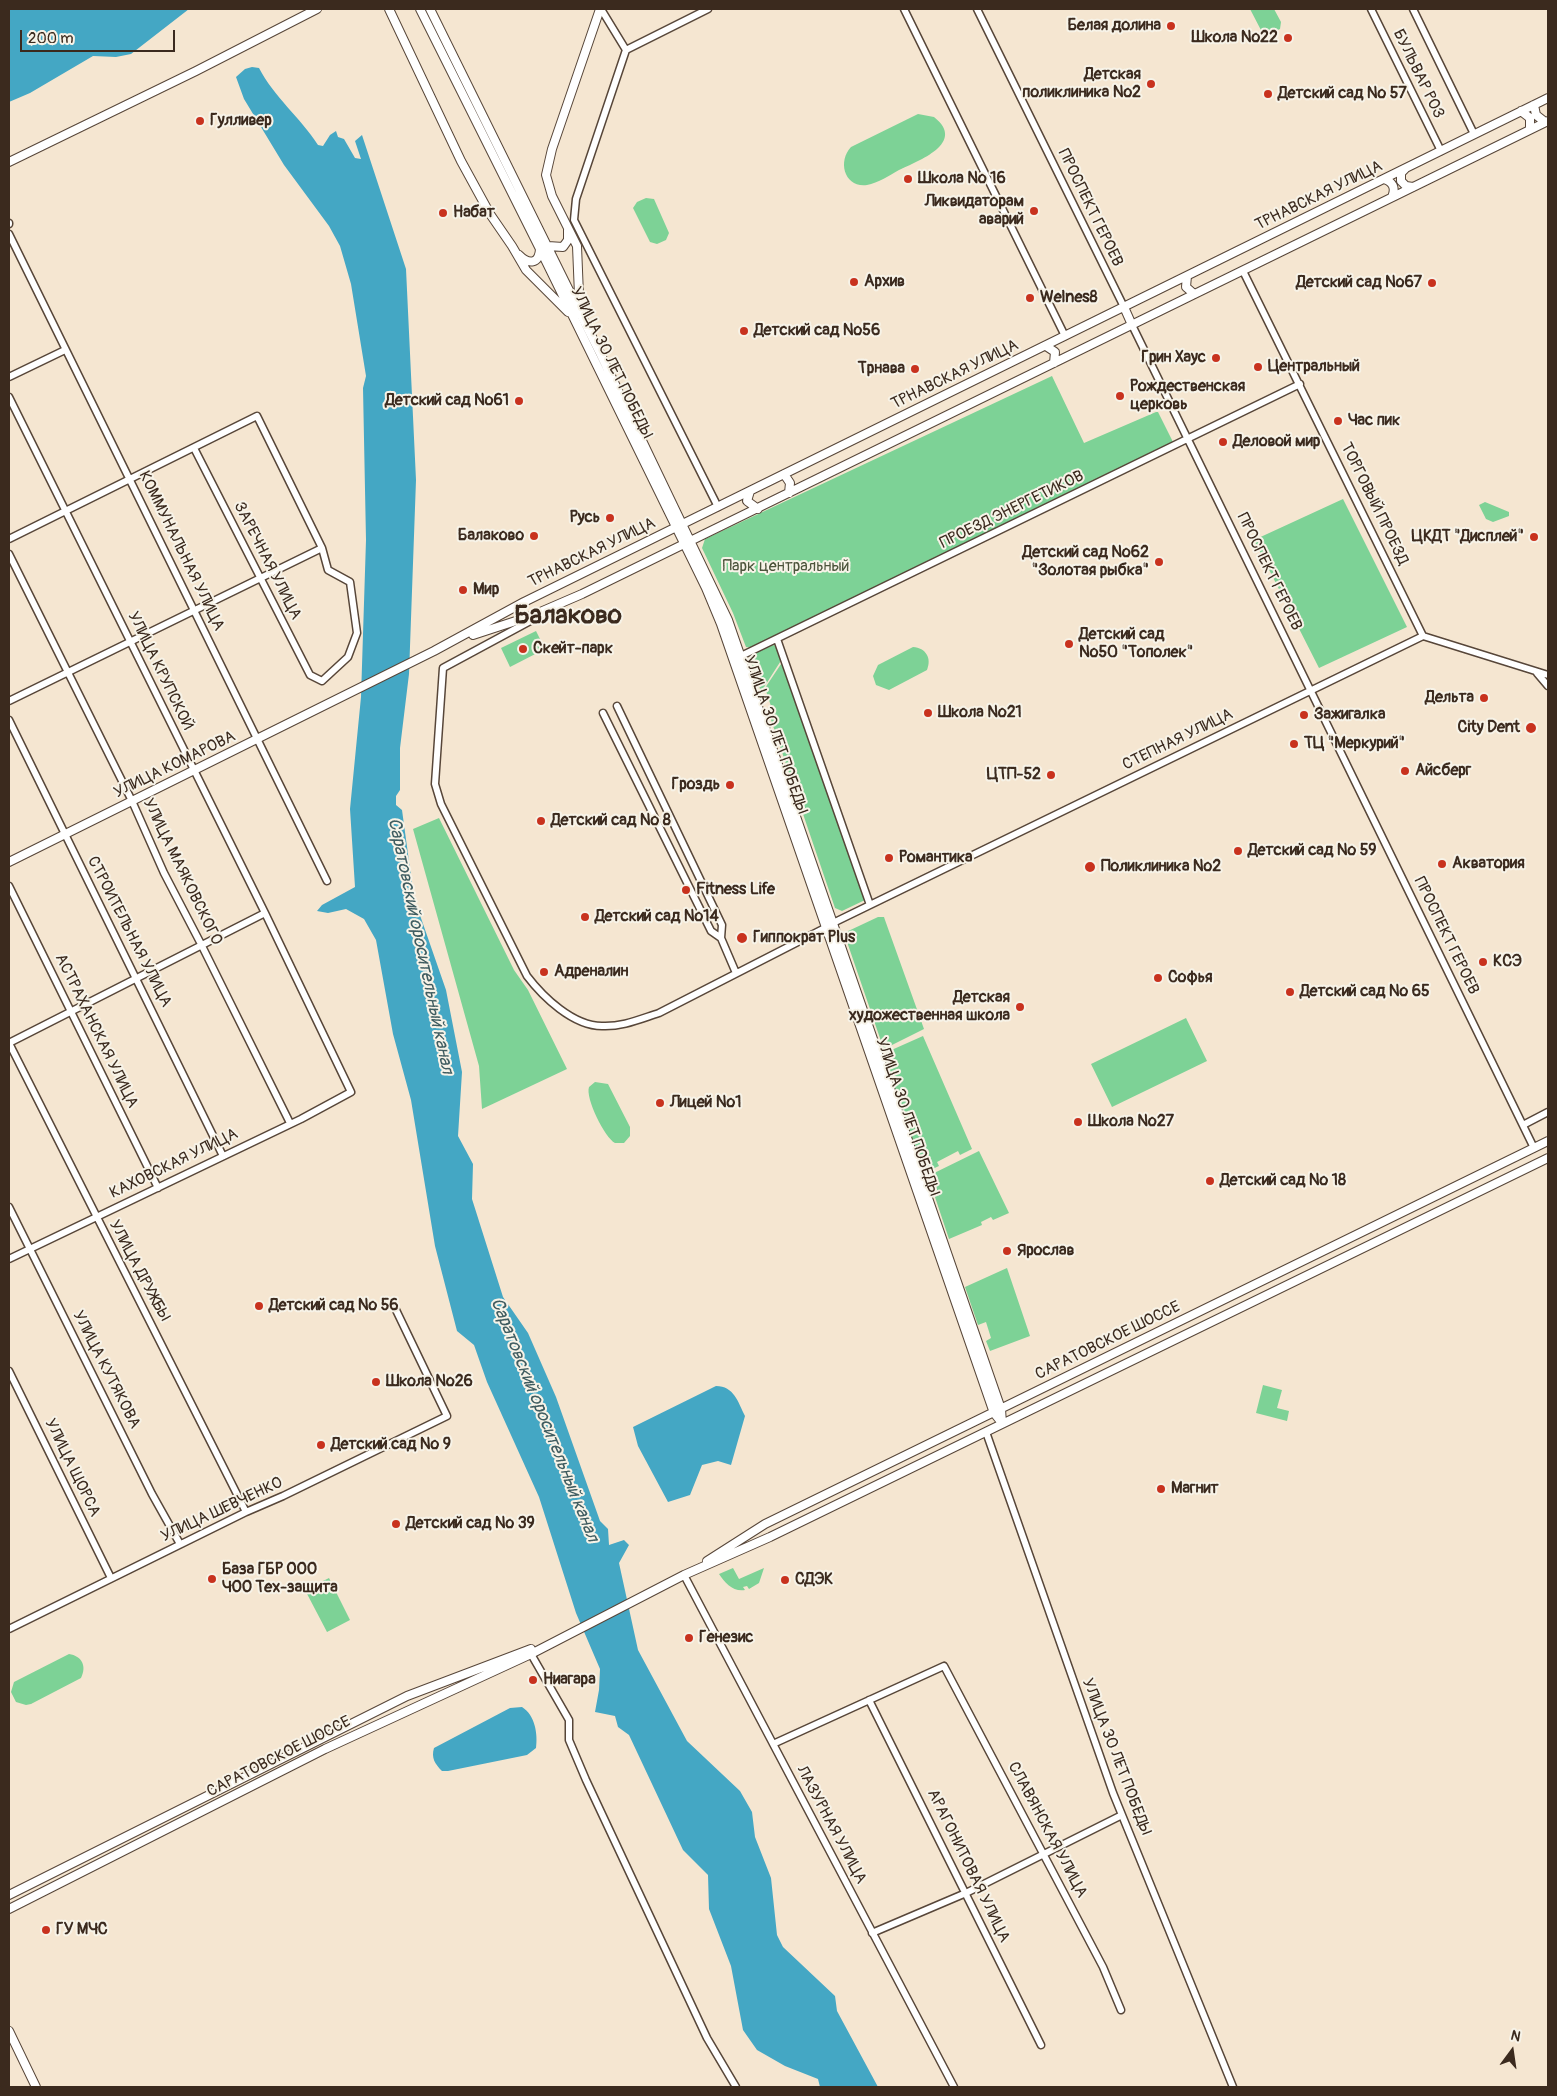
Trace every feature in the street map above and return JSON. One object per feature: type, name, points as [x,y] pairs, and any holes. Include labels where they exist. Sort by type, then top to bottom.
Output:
[{"type":"main road","points":[[9,162],[196,71],[316,9]]},
{"type":"main road","points":[[388,9],[460,161],[490,214],[535,281],[566,310],[575,323]]},
{"type":"main road","name":"УЛИЦА 30 ЛЕТ ПОБЕДЫ","points":[[420,9],[455,82],[544,247],[575,323],[688,543],[738,658],[1002,1423]]},
{"type":"main road","points":[[430,9],[544,247],[600,352],[679,526]]},
{"type":"main road","points":[[600,9],[547,166],[548,184],[577,246],[579,256],[579,295],[600,352]]},
{"type":"main road","name":"ТРНАВСКАЯ УЛИЦА","points":[[434,651],[524,602],[1548,98]]},
{"type":"main road","points":[[1534,105],[1536,115],[1546,121]]},
{"type":"main road","points":[[1521,111],[1530,118],[1530,129]]},
{"type":"main road","name":"ТРНАВСКАЯ УЛИЦА","points":[[434,651],[562,604],[1546,121]]},
{"type":"main road","points":[[1406,168],[1401,173],[1401,181],[1406,186],[1413,187]]},
{"type":"main road","points":[[1384,179],[1390,181],[1394,186],[1392,197]]},
{"type":"main road","points":[[544,247],[563,247],[568,240],[568,228]]},
{"type":"main road","points":[[517,254],[524,260],[532,262],[538,259],[544,247]]},
{"type":"main road","points":[[1187,276],[1186,287],[1194,294]]},
{"type":"main road","name":"ПРОСПЕКТ ГЕРОЕВ","points":[[1124,308],[1132,325]]},
{"type":"main road","points":[[1046,346],[1056,352],[1054,363]]},
{"type":"main road","points":[[784,474],[790,482],[789,493]]},
{"type":"main road","points":[[750,490],[747,501],[758,509]]},
{"type":"main road","points":[[524,602],[531,616]]},
{"type":"main road","name":"УЛИЦА КОМАРОВА","points":[[9,862],[434,651]]},
{"type":"main road","name":"САРАТОВСКОЕ ШОССЕ","points":[[727,1552],[765,1524],[1548,1140]]},
{"type":"main road","name":"САРАТОВСКОЕ ШОССЕ","points":[[9,1909],[325,1749],[531,1654],[727,1552],[986,1432],[1548,1158]]},
{"type":"main road","points":[[1476,1176],[1483,1190]]},
{"type":"main road","points":[[1183,1320],[1190,1332]]},
{"type":"main road","name":"САРАТОВСКОЕ ШОССЕ","points":[[9,1895],[407,1696],[565,1636]]},
{"type":"main road","points":[[445,1694],[450,1687],[446,1681]]},
{"type":"main road","points":[[9,2031],[36,2087]]},
{"type":"street","points":[[600,9],[626,50]]},
{"type":"street","points":[[708,9],[626,50],[576,199],[574,220],[718,507]]},
{"type":"street","points":[[904,9],[1065,336]]},
{"type":"street","name":"ПРОСПЕКТ ГЕРОЕВ","points":[[976,9],[1124,308]]},
{"type":"street","name":"БУЛЬВАР РОЗ","points":[[1371,9],[1441,151]]},
{"type":"street","name":"БУЛЬВАР РОЗ","points":[[1413,9],[1474,134]]},
{"type":"street","name":"КОММУНАЛЬНАЯ УЛИЦА","points":[[9,234],[65,350],[131,479],[327,882]]},
{"type":"street","name":"ТОРГОВЫЙ ПРОЕЗД","points":[[1243,270],[1423,636]]},
{"type":"street","name":"ПРОСПЕКТ ГЕРОЕВ","points":[[1132,325],[1312,690],[1534,1148]]},
{"type":"street","points":[[9,377],[65,350]]},
{"type":"street","name":"ПРОЕЗД ЭНЕРГЕТИКОВ","points":[[738,658],[1300,384]]},
{"type":"street","name":"УЛИЦА КРУПСКОЙ","points":[[9,397],[265,913],[351,1092]]},
{"type":"street","points":[[9,539],[258,416],[322,548],[9,701]]},
{"type":"street","name":"ЗАРЕЧНАЯ УЛИЦА","points":[[194,448],[310,675],[322,681],[348,657],[357,633],[350,582],[328,570],[322,548]]},
{"type":"street","name":"УЛИЦА МАЯКОВСКОГО","points":[[9,554],[66,672],[132,801],[164,873],[290,1123]]},
{"type":"street","points":[[503,637],[562,604]]},
{"type":"street","points":[[498,626],[505,629],[503,637]]},
{"type":"street","points":[[1423,636],[1464,647],[1548,675]]},
{"type":"street","name":"СТЕПНАЯ УЛИЦА","points":[[503,637],[442,668],[435,784],[441,804],[527,976],[539,992],[558,1009],[601,1026],[629,1023],[659,1013],[830,925],[1423,636]]},
{"type":"street","points":[[777,639],[870,906]]},
{"type":"street","points":[[1536,672],[1548,686]]},
{"type":"street","points":[[617,706],[722,925],[721,938],[736,973]]},
{"type":"street","points":[[603,712],[711,931],[721,938]]},
{"type":"street","name":"СТРОИТЕЛЬНАЯ УЛИЦА","points":[[9,720],[223,1156]]},
{"type":"street","name":"АСТРАХАНСКАЯ УЛИЦА","points":[[9,886],[158,1188]]},
{"type":"street","points":[[9,1043],[265,913]]},
{"type":"street","name":"УЛИЦА ДРУЖБЫ","points":[[9,1043],[95,1217],[246,1512]]},
{"type":"street","name":"КАХОВСКАЯ УЛИЦА","points":[[9,1259],[158,1188],[351,1092]]},
{"type":"street","points":[[1523,1124],[1548,1112]]},
{"type":"street","name":"УЛИЦА КУТЯКОВА","points":[[9,1207],[152,1494],[180,1544]]},
{"type":"street","name":"УЛИЦА ШЕВЧЕНКО","points":[[9,1629],[180,1544],[448,1416],[396,1310]]},
{"type":"street","name":"УЛИЦА ЩОРСА","points":[[9,1371],[111,1578]]},
{"type":"street","name":"УЛИЦА 30 ЛЕТ ПОБЕДЫ","points":[[986,1432],[1122,1815],[1233,2087]]},
{"type":"street","name":"ЛАЗУРНАЯ УЛИЦА","points":[[684,1575],[954,2087]]},
{"type":"street","points":[[531,1654],[569,1720],[569,1740],[586,1780],[707,2038],[736,2087]]},
{"type":"street","name":"СЛАВЯНСКАЯ УЛИЦА","points":[[869,1700],[944,1666],[1103,1967],[1120,2010]]},
{"type":"street","points":[[773,1744],[869,1700]]},
{"type":"street","name":"АРАГОНИТОВАЯ УЛИЦА","points":[[869,1700],[1041,2045]]},
{"type":"street","points":[[872,1933],[926,1908],[966,1893],[1122,1815]]},
{"type":"green space","points":[[1250,9],[1274,9],[1281,22],[1280,29],[1269,34],[1263,34]]},
{"type":"green space","points":[[918,114],[934,117],[943,126],[945,135],[942,143],[936,150],[917,162],[871,184],[859,185],[849,178],[844,166],[844,160],[851,147]]},
{"type":"green space","points":[[646,198],[654,199],[669,233],[666,240],[657,244],[650,242],[633,208],[637,202]]},
{"type":"green space","name":"Парк центральный","points":[[1052,376],[1084,443],[1158,412],[1174,444],[753,648],[746,647],[733,613],[702,548],[705,539]]},
{"type":"green space","points":[[1343,499],[1407,627],[1319,668],[1254,540]]},
{"type":"green space","points":[[1485,502],[1509,512],[1509,516],[1493,522],[1486,519],[1479,505]]},
{"type":"green space","name":"Скейт-парк","points":[[536,631],[545,649],[510,667],[501,648]]},
{"type":"green space","points":[[773,645],[776,646],[782,659],[761,692],[751,662],[754,654]]},
{"type":"green space","points":[[913,647],[921,649],[927,654],[929,661],[927,670],[889,690],[876,685],[873,676],[878,665]]},
{"type":"green space","points":[[783,661],[865,900],[842,911],[835,908],[770,717],[770,713],[773,712],[765,688]]},
{"type":"green space","points":[[439,818],[514,970],[528,990],[567,1069],[482,1109],[479,1066],[413,829]]},
{"type":"green space","points":[[878,917],[884,917],[924,1029],[886,1048],[883,1047],[844,933]]},
{"type":"green space","points":[[1186,1018],[1207,1061],[1112,1107],[1091,1064]]},
{"type":"green space","points":[[923,1036],[972,1149],[960,1155],[958,1151],[937,1162],[939,1166],[928,1171],[922,1170],[883,1057],[887,1052]]},
{"type":"green space","points":[[595,1082],[608,1084],[630,1127],[630,1136],[624,1143],[615,1143],[611,1140],[597,1117],[589,1092],[589,1087]]},
{"type":"green space","points":[[979,1151],[1009,1213],[993,1220],[991,1217],[981,1222],[982,1225],[949,1239],[928,1176]]},
{"type":"green space","points":[[1007,1268],[1030,1336],[990,1351],[986,1341],[991,1338],[986,1322],[978,1325],[965,1287]]},
{"type":"green space","points":[[1263,1385],[1282,1390],[1277,1408],[1289,1411],[1287,1421],[1256,1413]]},
{"type":"green space","points":[[733,1568],[739,1579],[764,1568],[759,1583],[749,1589],[747,1586],[743,1587],[745,1590],[737,1590],[724,1581],[719,1574]]},
{"type":"green space","points":[[329,1578],[350,1620],[327,1632],[305,1590]]},
{"type":"green space","points":[[69,1654],[77,1657],[82,1662],[83,1674],[81,1678],[31,1704],[26,1705],[16,1702],[11,1692],[14,1682]]},
{"type":"water","points":[[9,9],[189,9],[131,54],[116,57],[93,56],[30,93],[9,102]]},
{"type":"water","name":"Саратовский оросительный канал","points":[[259,68],[272,88],[318,145],[323,146],[330,135],[336,131],[338,137],[344,139],[355,158],[361,159],[355,141],[362,135],[406,269],[416,480],[409,674],[400,748],[400,790],[396,796],[396,805],[402,810],[414,898],[446,990],[462,1072],[458,1136],[473,1164],[472,1199],[503,1297],[528,1333],[556,1397],[600,1521],[608,1529],[609,1545],[624,1540],[629,1545],[619,1563],[638,1650],[687,1741],[740,1791],[752,1812],[755,1837],[771,1878],[777,1935],[783,1947],[835,1996],[837,2011],[878,2087],[820,2087],[818,2079],[785,2066],[757,2050],[743,2030],[731,1966],[709,1909],[708,1875],[683,1850],[629,1735],[618,1727],[615,1716],[595,1712],[600,1669],[576,1613],[539,1497],[487,1382],[474,1345],[457,1331],[435,1246],[411,1100],[393,1034],[376,940],[364,919],[346,909],[328,913],[317,911],[322,905],[355,887],[350,809],[361,697],[366,540],[363,388],[366,376],[351,284],[340,246],[329,226],[284,165],[244,99],[236,77],[245,69]]},
{"type":"water","points":[[716,1386],[727,1389],[735,1396],[745,1416],[731,1465],[718,1461],[702,1465],[690,1495],[668,1502],[638,1446],[633,1427]]},
{"type":"water","points":[[522,1707],[530,1715],[535,1725],[536,1748],[527,1755],[448,1771],[442,1771],[436,1763],[433,1758],[434,1748],[510,1708]]},
{"type":"place","name":"Белая долина","points":[[1171,26]]},
{"type":"place","name":"Школа №22","points":[[1288,38]]},
{"type":"place","name":"Детская поликлиника №2","points":[[1151,84]]},
{"type":"place","name":"Детский сад № 57","points":[[1268,94]]},
{"type":"place","name":"Гулливер","points":[[200,121]]},
{"type":"place","name":"Школа № 16","points":[[908,179]]},
{"type":"place","name":"Ликвидаторам аварий","points":[[1034,211]]},
{"type":"place","name":"Набат","points":[[443,213]]},
{"type":"place","name":"Архив","points":[[854,282]]},
{"type":"place","name":"Детский сад №67","points":[[1432,283]]},
{"type":"place","name":"Welnes8","points":[[1030,298]]},
{"type":"place","name":"Детский сад №56","points":[[744,331]]},
{"type":"place","name":"Грин Хаус","points":[[1216,358]]},
{"type":"place","name":"Центральный","points":[[1258,367]]},
{"type":"place","name":"Трнава","points":[[915,369]]},
{"type":"place","name":"Рождественская церковь","points":[[1120,396]]},
{"type":"place","name":"Детский сад №61","points":[[519,401]]},
{"type":"place","name":"Час пик","points":[[1338,421]]},
{"type":"place","name":"Деловой мир","points":[[1223,442]]},
{"type":"place","name":"Русь","points":[[610,518]]},
{"type":"place","name":"Балаково","points":[[534,536]]},
{"type":"place","name":"ЦКДТ \"Дисплей\"","points":[[1534,537]]},
{"type":"place","name":"Детский сад №62 \"Золотая рыбка\"","points":[[1159,562]]},
{"type":"place","name":"Мир","points":[[463,590]]},
{"type":"place","name":"Детский сад №50 \"Тополек\"","points":[[1069,644]]},
{"type":"place","name":"Скейт-парк","points":[[523,649]]},
{"type":"place","name":"Дельта","points":[[1484,698]]},
{"type":"place","name":"Школа №21","points":[[928,713]]},
{"type":"place","name":"Зажигалка","points":[[1304,715]]},
{"type":"place","name":"City Dent","points":[[1531,728]]},
{"type":"place","name":"ТЦ \"Меркурий\"","points":[[1294,744]]},
{"type":"place","name":"Айсберг","points":[[1405,771]]},
{"type":"place","name":"ЦТП-52","points":[[1051,775]]},
{"type":"place","name":"Гроздь","points":[[730,785]]},
{"type":"place","name":"Детский сад № 8","points":[[541,821]]},
{"type":"place","name":"Детский сад № 59","points":[[1238,851]]},
{"type":"place","name":"Романтика","points":[[889,858]]},
{"type":"place","name":"Акватория","points":[[1442,864]]},
{"type":"place","name":"Поликлиника №2","points":[[1090,867]]},
{"type":"place","name":"Fitness Life","points":[[686,890]]},
{"type":"place","name":"Детский сад №14","points":[[585,917]]},
{"type":"place","name":"Гиппократ Plus","points":[[742,938]]},
{"type":"place","name":"КСЭ","points":[[1483,962]]},
{"type":"place","name":"Адреналин","points":[[544,972]]},
{"type":"place","name":"Софья","points":[[1158,978]]},
{"type":"place","name":"Детский сад № 65","points":[[1290,992]]},
{"type":"place","name":"Детская художественная школа","points":[[1020,1007]]},
{"type":"place","name":"Лицей №1","points":[[660,1103]]},
{"type":"place","name":"Школа №27","points":[[1078,1122]]},
{"type":"place","name":"Детский сад № 18","points":[[1210,1181]]},
{"type":"place","name":"Ярослав","points":[[1007,1251]]},
{"type":"place","name":"Детский сад № 56","points":[[259,1306]]},
{"type":"place","name":"Школа №26","points":[[376,1382]]},
{"type":"place","name":"Детский сад № 9","points":[[321,1445]]},
{"type":"place","name":"Магнит","points":[[1161,1489]]},
{"type":"place","name":"Детский сад № 39","points":[[396,1524]]},
{"type":"place","name":"База ГБР ООО ЧОО Тех-защита","points":[[212,1579]]},
{"type":"place","name":"СДЭК","points":[[785,1580]]},
{"type":"place","name":"Генезис","points":[[689,1638]]},
{"type":"place","name":"Ниагара","points":[[533,1680]]},
{"type":"place","name":"ГУ МЧС","points":[[46,1930]]},
{"type":"district","name":"Балаково","points":[[568,616]]}]
